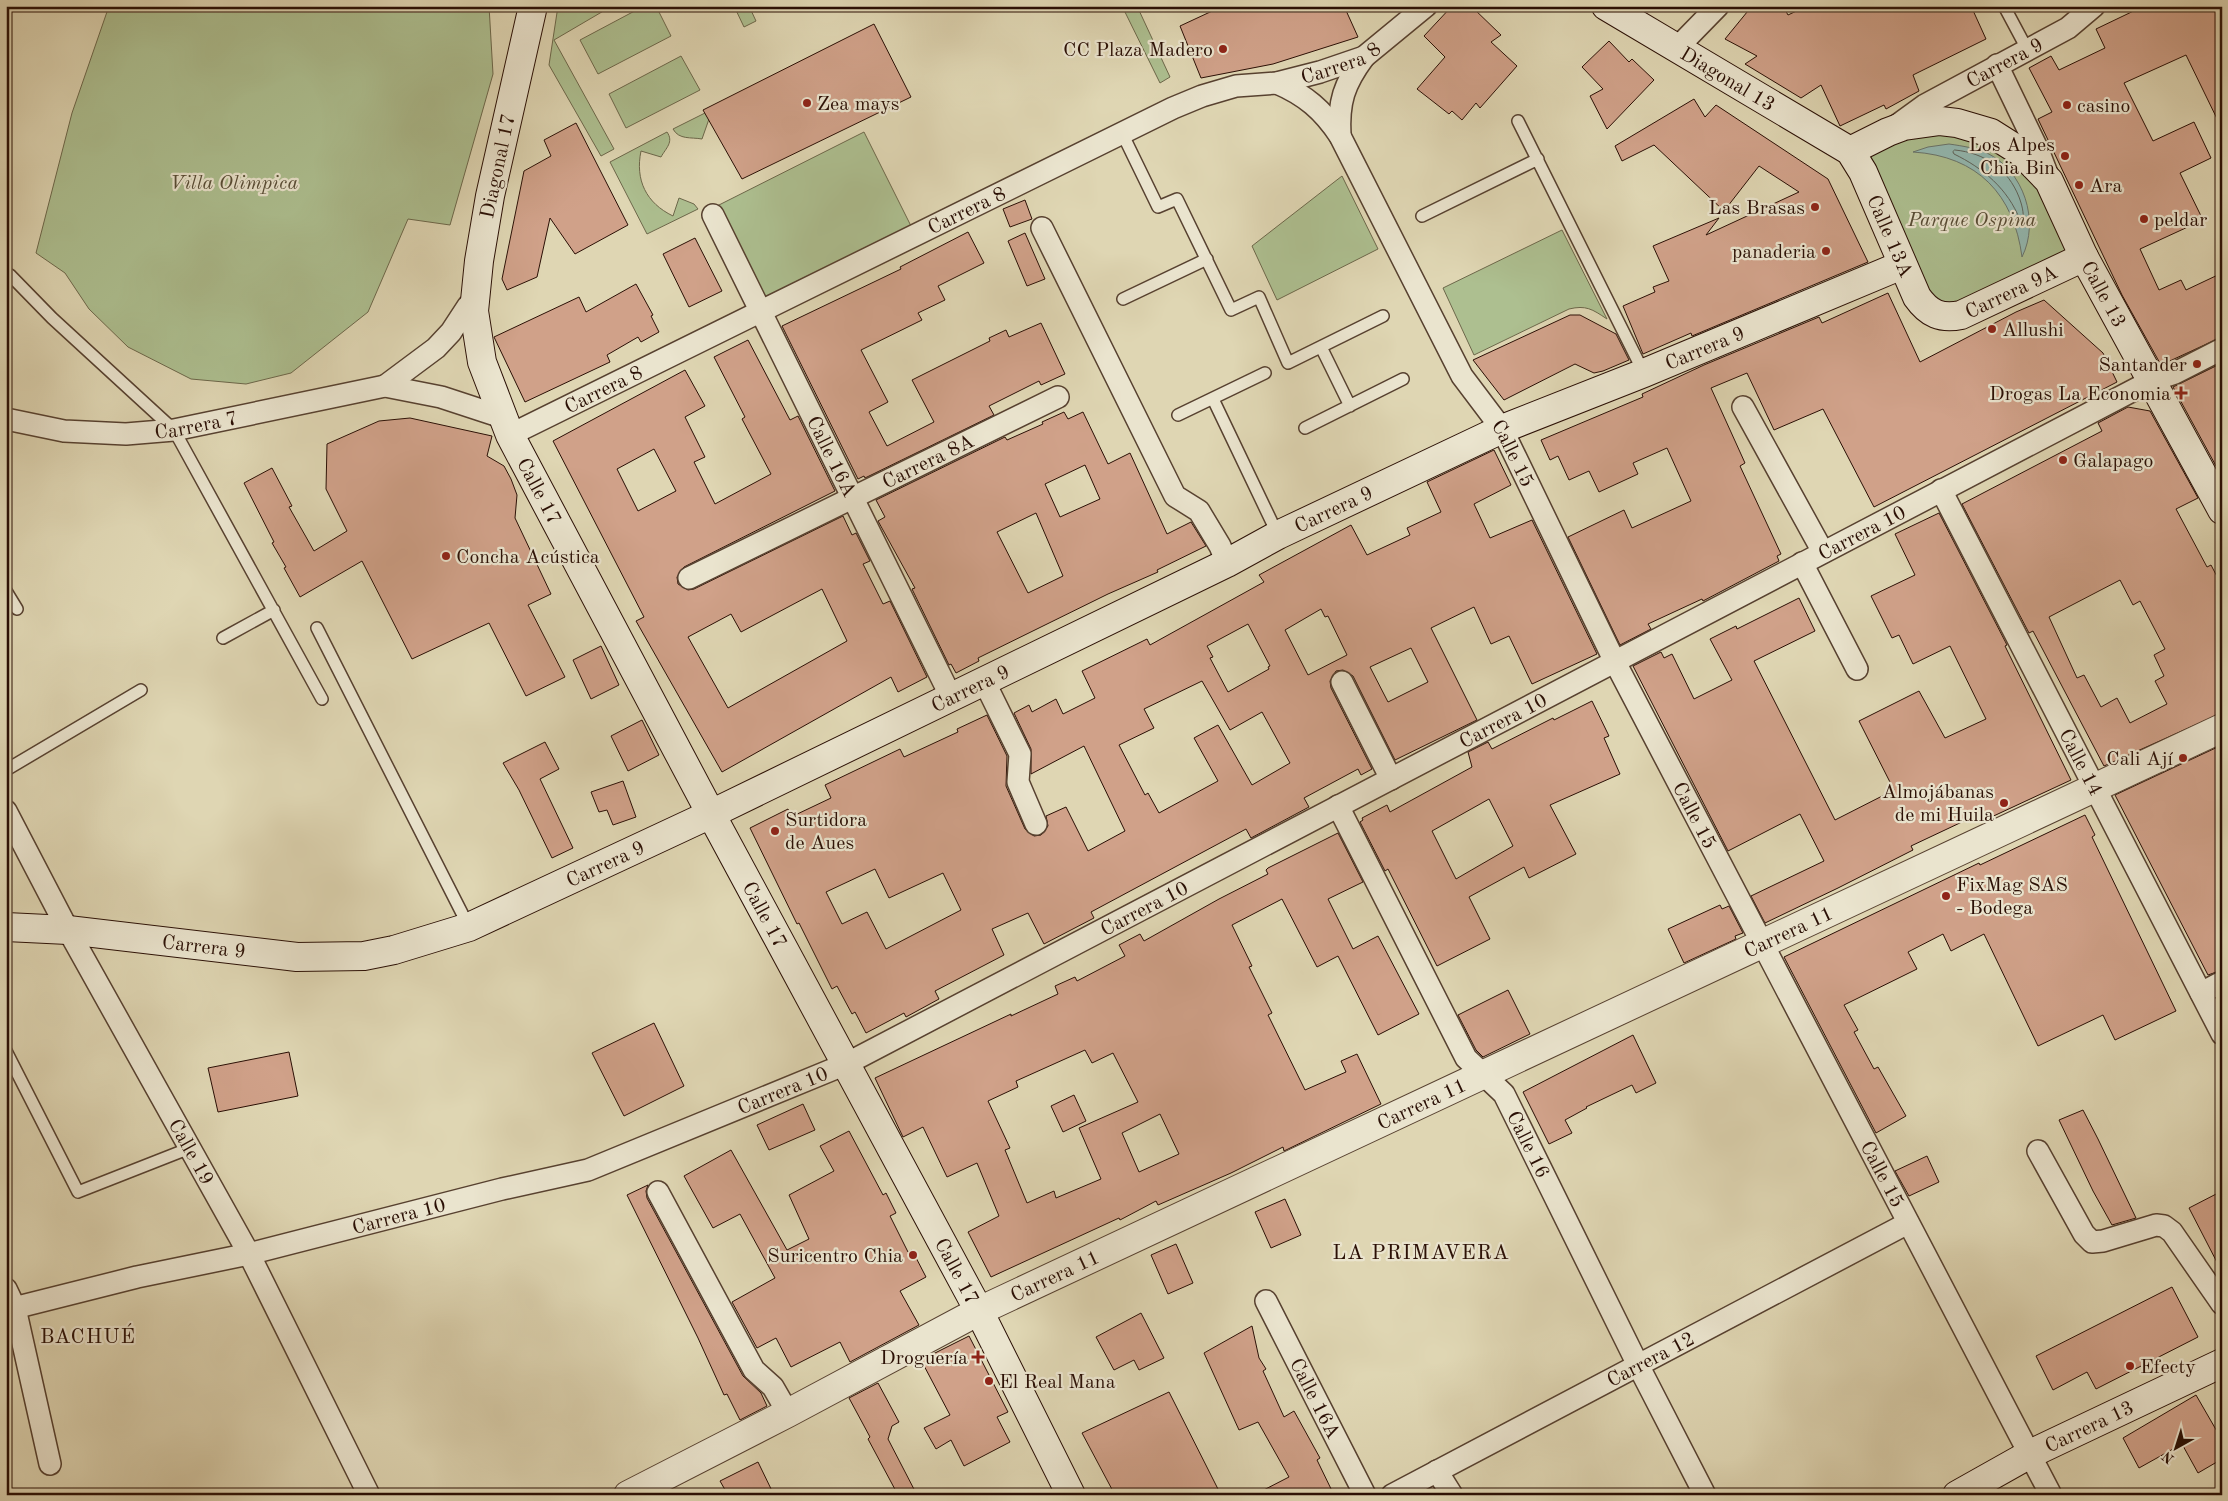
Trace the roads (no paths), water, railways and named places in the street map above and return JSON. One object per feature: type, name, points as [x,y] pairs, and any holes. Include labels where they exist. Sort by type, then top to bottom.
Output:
[{"type":"main road","name":"Diagonal 17","points":[[472,317],[478,261],[490,196],[533,6]]},
{"type":"main road","name":"Diagonal 13","points":[[1606,6],[1850,151]]},
{"type":"main road","name":"Calle 13","points":[[1850,151],[1888,132],[1922,122],[1940,121],[1974,127],[1991,133],[2021,152],[2049,181],[2084,257],[2222,510]]},
{"type":"main road","name":"Calle 13A","points":[[1850,151],[1863,172],[1917,297],[1924,308],[1936,316]]},
{"type":"main road","name":"Carrera 9A","points":[[1936,316],[1948,318],[1961,315],[2084,257]]},
{"type":"main road","name":"Carrera 9","points":[[6,927],[68,930],[297,957],[334,957],[364,956],[394,950],[469,926],[711,814],[1227,563],[1278,535],[1502,429],[1644,373],[1902,265]]},
{"type":"main road","name":"Calle 17","points":[[472,317],[482,362],[506,426],[711,814],[979,1311],[1071,1495]]},
{"type":"main road","name":"Carrera 11","points":[[628,1495],[788,1413],[979,1311],[2222,728]]},
{"type":"main road","name":"Carrera 13","points":[[1957,1495],[2030,1454],[2222,1363]]},
{"type":"street","name":"Carrera 8","points":[[506,426],[760,310],[1122,133],[1202,96],[1236,86],[1277,83],[1320,72],[1364,56],[1426,6]]},
{"type":"street","points":[[1677,48],[1718,6]]},
{"type":"street","name":"Carrera 9","points":[[1888,132],[1925,105],[2068,28],[2094,6]]},
{"type":"street","name":"Calle 15","points":[[1340,136],[1339,115],[1343,93],[1351,74],[1364,56]]},
{"type":"street","name":"Calle 13","points":[[1997,65],[2038,150],[2049,181]]},
{"type":"street","name":"Calle 15","points":[[1277,83],[1296,91],[1314,103],[1328,118],[1340,136],[1462,376],[1502,429],[1615,662],[2051,1495]]},
{"type":"street","name":"Calle 16A","points":[[713,215],[951,697]]},
{"type":"street","points":[[1042,228],[1175,496],[1199,511],[1220,546],[1227,563]]},
{"type":"street","name":"Carrera 7","points":[[385,386],[436,348],[451,332],[472,317]]},
{"type":"street","name":"Carrera 10","points":[[11,1309],[138,1277],[249,1254],[502,1189],[588,1170],[846,1064],[2151,381],[2175,373],[2222,350]]},
{"type":"street","name":"Carrera 7","points":[[6,419],[64,431],[126,434],[174,430],[385,386],[441,397],[506,426]]},
{"type":"street","name":"Carrera 8A","points":[[689,578],[1058,397]]},
{"type":"street","points":[[1743,408],[1824,552]]},
{"type":"street","name":"Calle 14","points":[[1941,490],[2222,1034]]},
{"type":"street","points":[[1802,563],[1857,669]]},
{"type":"street","points":[[984,682],[1020,754],[1018,782],[1036,824]]},
{"type":"street","points":[[1342,682],[1391,778]]},
{"type":"street","name":"Calle 16","points":[[1338,806],[1466,1058],[1504,1094],[1638,1365],[1705,1495]]},
{"type":"street","name":"Calle 19","points":[[9,823],[249,1254],[368,1495]]},
{"type":"street","points":[[2201,993],[2222,982]]},
{"type":"street","points":[[2038,1151],[2084,1234],[2092,1242],[2103,1241],[2156,1225],[2164,1226],[2172,1232],[2222,1304]]},
{"type":"street","points":[[658,1192],[754,1370],[773,1387],[788,1413]]},
{"type":"street","name":"Carrera 12","points":[[1392,1495],[1908,1223]]},
{"type":"street","points":[[6,1289],[50,1464]]},
{"type":"street","name":"Calle 16A","points":[[1266,1301],[1365,1495]]},
{"type":"street","points":[[1437,1471],[1452,1495]]},
{"type":"lane","points":[[2004,6],[2027,49]]},
{"type":"lane","points":[[1518,121],[1644,373]]},
{"type":"lane","points":[[1122,133],[1158,207],[1177,199],[1231,310],[1259,297],[1288,362],[1383,316]]},
{"type":"lane","points":[[1422,216],[1538,159]]},
{"type":"lane","points":[[1123,299],[1207,259]]},
{"type":"lane","points":[[10,276],[52,318],[174,430],[322,699]]},
{"type":"lane","points":[[1321,347],[1350,406]]},
{"type":"lane","points":[[1178,415],[1265,373]]},
{"type":"lane","points":[[1304,428],[1403,380]]},
{"type":"lane","points":[[1213,399],[1278,535]]},
{"type":"lane","points":[[6,591],[17,609]]},
{"type":"lane","points":[[223,638],[274,610]]},
{"type":"lane","points":[[317,628],[469,926]]},
{"type":"lane","points":[[6,770],[142,690]]},
{"type":"lane","points":[[6,1051],[78,1192],[190,1148]]},
{"type":"water","points":[[1949,144],[1969,147],[1987,153],[2000,161],[2019,184],[2029,213],[2027,243],[2022,257],[2018,235],[2011,215],[1989,183],[1974,171],[1956,161],[1936,155],[1913,152],[1928,147]]},
{"type":"place","name":"CC Plaza Madero","points":[[1223,49]]},
{"type":"place","name":"Zea mays","points":[[807,103]]},
{"type":"place","name":"casino","points":[[2067,105]]},
{"type":"place","name":"Los Alpes Chia Bin","points":[[2065,156]]},
{"type":"place","name":"Ara","points":[[2079,185]]},
{"type":"place","name":"Las Brasas","points":[[1815,207]]},
{"type":"place","name":"peldar","points":[[2144,219]]},
{"type":"place","name":"panaderia","points":[[1826,251]]},
{"type":"place","name":"Allushi","points":[[1992,329]]},
{"type":"place","name":"Santander","points":[[2197,364]]},
{"type":"place","name":"Drogas La Economia","points":[[2181,393]]},
{"type":"place","name":"Galapago","points":[[2063,460]]},
{"type":"place","name":"Concha Acústica","points":[[446,556]]},
{"type":"place","name":"Cali Ají","points":[[2183,758]]},
{"type":"place","name":"Almojábanas de mi Huila","points":[[2004,803]]},
{"type":"place","name":"Surtidora de Aues","points":[[775,831]]},
{"type":"place","name":"FixMag SAS - Bodega","points":[[1946,896]]},
{"type":"place","name":"Suricentro Chia","points":[[913,1255]]},
{"type":"place","name":"Droguería","points":[[978,1357]]},
{"type":"place","name":"Efecty","points":[[2130,1366]]},
{"type":"place","name":"El Real Mana","points":[[989,1381]]},
{"type":"district","name":"LA PRIMAVERA","points":[[1421,1252]]},
{"type":"district","name":"BACHUÉ","points":[[88,1336]]},
{"type":"park label","name":"Villa Olimpica","points":[[234,182]]},
{"type":"park label","name":"Parque Ospina","points":[[1972,219]]}]
